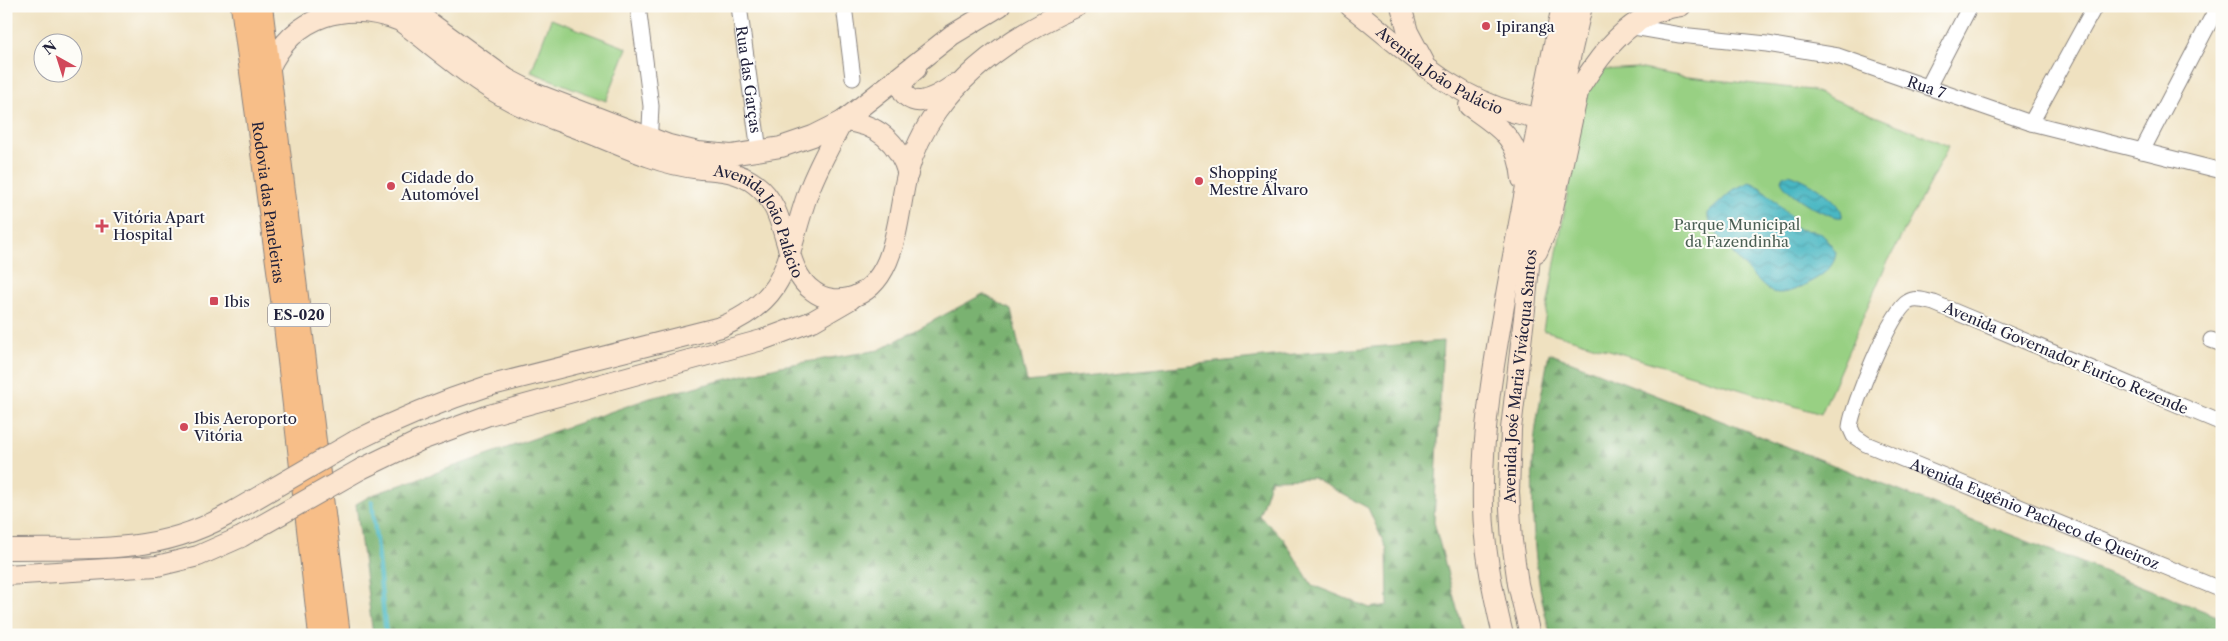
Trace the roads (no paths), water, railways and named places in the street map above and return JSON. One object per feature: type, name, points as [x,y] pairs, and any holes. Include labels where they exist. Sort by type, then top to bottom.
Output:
[{"type":"main road","name":"Rodovia das Paneleiras","points":[[242,6],[282,299],[320,635]]},
{"type":"main road","name":"Rodovia das Paneleiras","points":[[261,6],[339,635]]},
{"type":"main road","name":"Avenida João Palácio","points":[[406,6],[519,86],[649,147],[683,166],[727,171],[753,182],[772,202],[801,279],[814,293],[823,297],[842,299],[860,293]]},
{"type":"main road","name":"Avenida João Palácio","points":[[269,70],[282,47],[301,28],[324,16],[332,9],[375,12],[400,21],[505,98],[649,147],[669,144],[707,153],[731,155],[797,142],[843,121],[952,35],[1000,6]]},
{"type":"main road","points":[[952,35],[906,78],[902,86],[904,93],[912,100],[922,101],[943,93],[1018,38],[1078,6]]},
{"type":"main road","name":"Avenida João Palácio","points":[[1350,6],[1446,83],[1489,105],[1548,118]]},
{"type":"main road","points":[[1401,6],[1408,32],[1427,69]]},
{"type":"main road","name":"Avenida José Maria Vivácqua Santos","points":[[1530,635],[1512,541],[1509,492],[1510,429],[1530,268],[1534,213],[1562,6]]},
{"type":"main road","name":"Avenida José Maria Vivácqua Santos","points":[[1503,635],[1488,556],[1483,510],[1483,467],[1498,337],[1523,194],[1582,6]]},
{"type":"main road","points":[[1548,118],[1579,88],[1603,54],[1628,26],[1651,13],[1681,6]]},
{"type":"main road","points":[[6,575],[157,566],[198,556],[241,537],[361,469],[418,441],[489,415],[762,340],[813,321],[835,310],[876,280],[886,261],[898,228],[908,174],[918,145],[936,112],[974,70]]},
{"type":"main road","points":[[1446,83],[1460,99],[1495,123],[1510,138],[1519,158],[1523,194]]},
{"type":"main road","points":[[1530,268],[1550,222],[1579,88]]},
{"type":"main road","points":[[6,548],[131,547],[166,541],[201,529],[355,441],[421,410],[488,386],[726,325],[754,310],[771,293],[784,273],[809,191],[843,121],[865,124],[884,135],[899,152],[908,174]]},
{"type":"street","points":[[638,6],[651,106],[649,147]]},
{"type":"street","name":"Rua das Garças","points":[[739,6],[759,151]]},
{"type":"street","points":[[844,6],[852,78]]},
{"type":"street","points":[[1928,87],[1970,6]]},
{"type":"street","points":[[2031,123],[2095,6]]},
{"type":"street","points":[[2142,151],[2218,6]]},
{"type":"street","name":"Rua 7","points":[[1628,26],[1680,35],[1814,51],[1868,65],[2031,123],[2222,171]]},
{"type":"street","name":"Avenida Governador Eurico Rezende","points":[[1850,432],[1853,413],[1889,324],[1908,301],[1923,300],[2222,423]]},
{"type":"street","name":"Avenida Eugênio Pacheco de Queiroz","points":[[1850,432],[1866,444],[2222,590]]},
{"type":"water","points":[[1789,174],[1813,185],[1830,197],[1841,210],[1842,217],[1836,217],[1818,210],[1790,192],[1781,180],[1783,176]]},
{"type":"water","points":[[1749,182],[1760,187],[1772,198],[1794,220],[1793,225],[1796,228],[1820,233],[1827,240],[1836,253],[1831,266],[1824,273],[1793,290],[1783,293],[1772,292],[1759,282],[1724,243],[1712,228],[1708,213],[1733,190]]},
{"type":"waterway","points":[[372,502],[386,635]]},
{"type":"place","name":"Ipiranga","points":[[1486,26]]},
{"type":"place","name":"Shopping Mestre Álvaro","points":[[1199,181]]},
{"type":"place","name":"Cidade do Automóvel","points":[[391,186]]},
{"type":"place","name":"Vitória Apart Hospital","points":[[102,226]]},
{"type":"place","name":"Ibis","points":[[214,301]]},
{"type":"place","name":"Ibis Aeroporto Vitória","points":[[184,427]]},
{"type":"park label","name":"Parque Municipal da Fazendinha","points":[[1737,232]]}]
